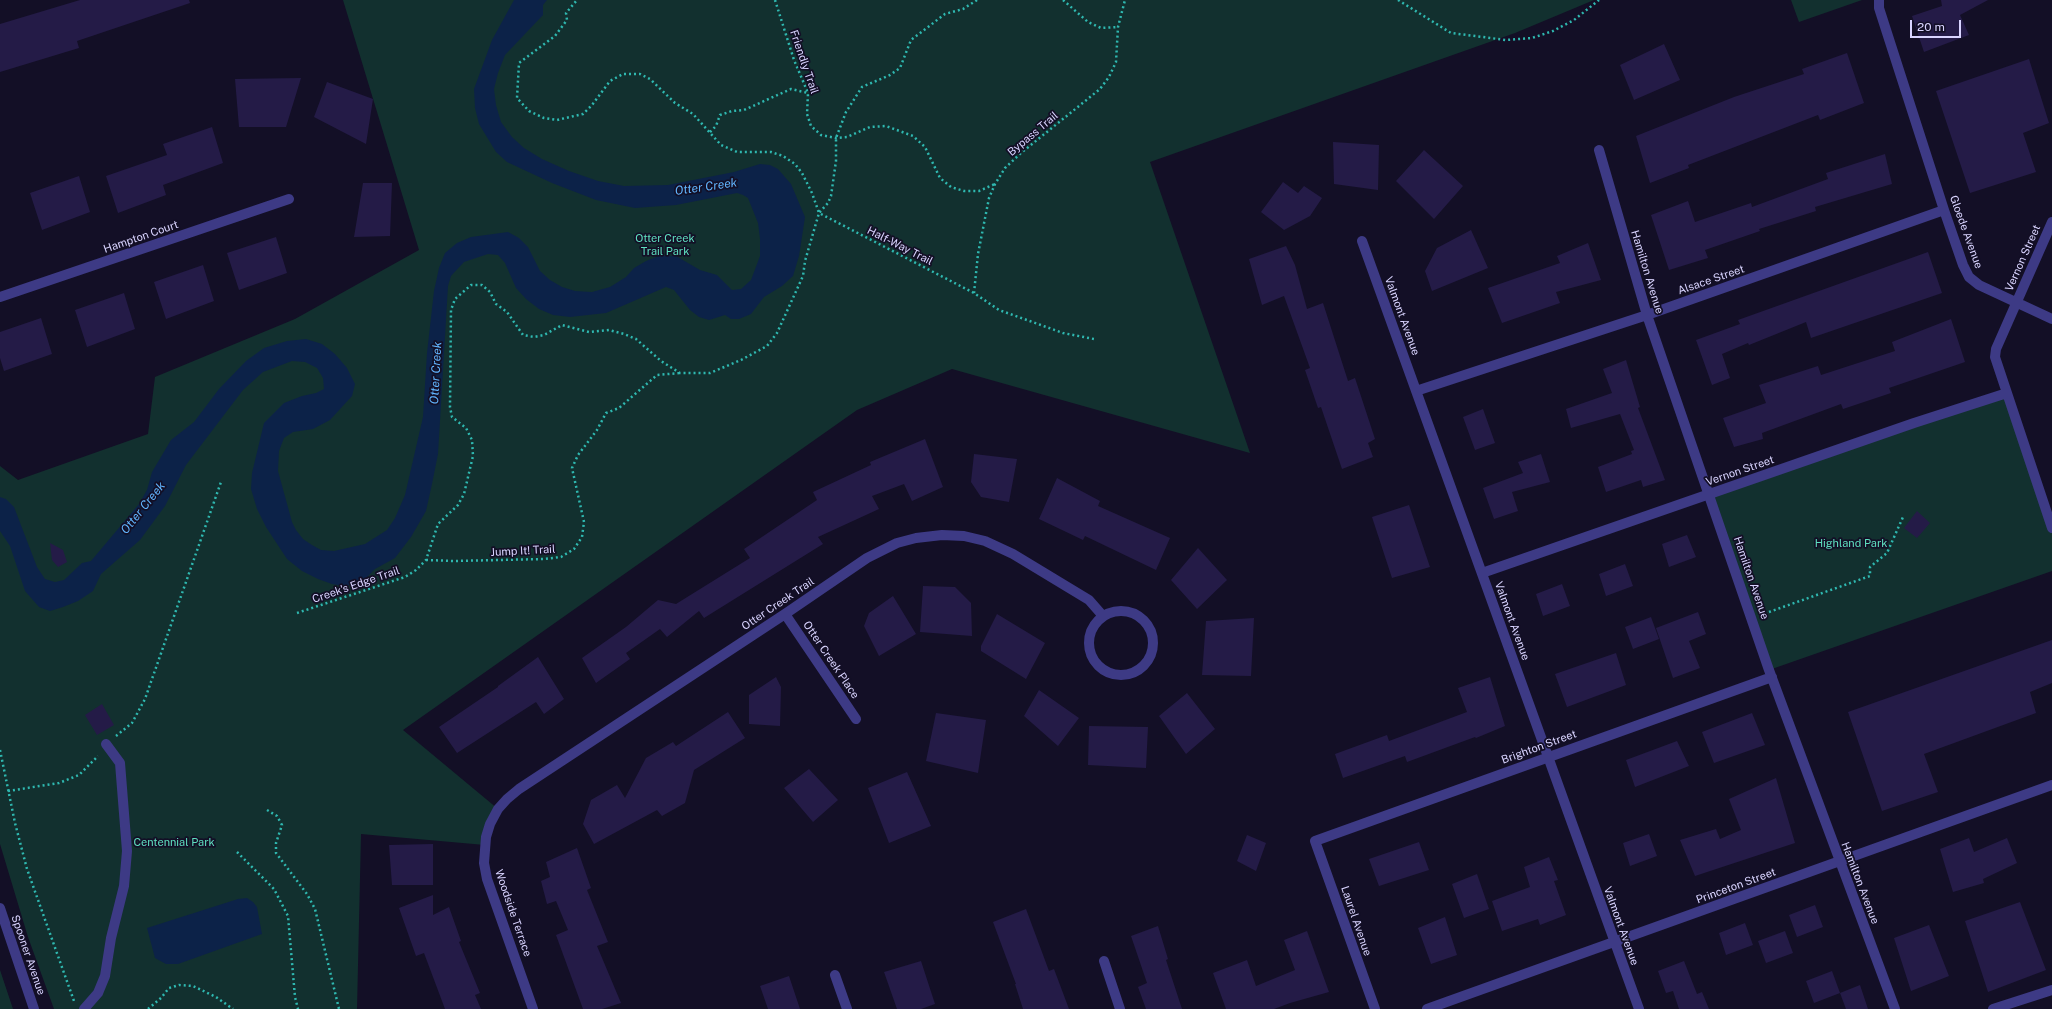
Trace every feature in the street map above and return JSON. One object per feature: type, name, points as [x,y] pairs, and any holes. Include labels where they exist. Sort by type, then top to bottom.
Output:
[{"type":"street","name":"Gloede Avenue","points":[[1879,4],[1944,210],[1963,265],[1969,277],[1980,285],[2052,319]]},
{"type":"street","name":"Hamilton Avenue","points":[[1599,150],[1647,315],[1709,495],[1772,677],[1839,862],[1895,1009]]},
{"type":"street","name":"Hampton Court","points":[[0,297],[289,199]]},
{"type":"street","name":"Alsace Street","points":[[1416,391],[1647,315],[1944,210]]},
{"type":"street","name":"Vernon Street","points":[[2016,303],[2052,222]]},
{"type":"street","name":"Valmont Avenue","points":[[1362,241],[1639,1009]]},
{"type":"street","points":[[2016,303],[1996,349],[1998,366],[2052,528]]},
{"type":"street","name":"Vernon Street","points":[[1482,573],[1914,423],[2007,393]]},
{"type":"street","name":"Otter Creek Trail","points":[[490,824],[498,809],[519,789],[881,550],[916,538],[942,535],[978,539],[999,546],[1089,600],[1104,616]]},
{"type":"street","points":[[1115,611],[1128,612],[1139,616],[1147,624],[1152,634],[1154,643],[1152,654],[1144,665],[1136,672],[1124,675],[1113,674],[1101,667],[1094,659],[1090,647],[1090,637],[1096,624],[1104,616],[1115,611]]},
{"type":"street","name":"Otter Creek Place","points":[[785,614],[856,719]]},
{"type":"street","name":"Brighton Street","points":[[1315,841],[1548,756],[1772,677]]},
{"type":"street","points":[[84,1009],[98,993],[105,976],[111,938],[124,886],[127,851],[120,763],[106,744]]},
{"type":"street","name":"Princeton Street","points":[[1427,1009],[2052,785]]},
{"type":"street","name":"Woodside Terrace","points":[[490,824],[484,851],[487,879],[533,1009]]},
{"type":"street","name":"Laurel Avenue","points":[[1315,841],[1375,1009]]},
{"type":"street","name":"Spooner Avenue","points":[[0,908],[34,1009]]},
{"type":"street","points":[[1104,961],[1120,1009]]},
{"type":"street","points":[[835,975],[847,1009]]},
{"type":"street","points":[[1993,1009],[2052,990]]},
{"type":"path","points":[[577,0],[566,13],[567,20],[555,36],[519,63],[517,98],[529,111],[544,118],[557,120],[583,114],[592,105],[610,81],[623,74],[640,74],[650,79],[675,103],[693,114],[703,127],[728,150],[737,152],[771,152],[783,156],[795,164],[812,193],[819,213]]},
{"type":"path","name":"Friendly Trail","points":[[775,0],[794,60],[808,93],[807,114],[811,126],[821,135],[836,138]]},
{"type":"path","points":[[426,560],[438,524],[458,505],[464,494],[473,456],[472,440],[466,428],[452,417],[450,407],[451,310],[455,299],[471,285],[482,285],[490,292],[496,304],[507,312],[524,335],[534,337],[544,335],[562,325],[589,332],[608,330],[624,334],[636,340],[661,361],[680,373],[710,373],[741,360],[767,346],[778,333],[784,314],[803,276],[805,261],[819,213],[828,203],[831,196],[836,161],[836,138],[846,112],[862,87],[890,75],[900,68],[911,40],[945,14],[964,9],[977,0]]},
{"type":"path","points":[[1064,0],[1088,22],[1101,28],[1118,27]]},
{"type":"path","name":"Bypass Trail","points":[[974,293],[978,254],[989,198],[995,184],[1005,168],[1021,153],[1100,89],[1109,77],[1116,62],[1118,27],[1125,0]]},
{"type":"path","points":[[1398,0],[1451,33],[1506,40],[1532,38],[1553,31],[1574,20],[1599,0]]},
{"type":"path","points":[[710,132],[716,126],[720,115],[732,111],[744,110],[791,89],[808,93]]},
{"type":"path","points":[[836,138],[847,137],[870,127],[886,126],[913,136],[924,147],[940,178],[951,187],[964,191],[979,191],[995,184]]},
{"type":"path","name":"Half-Way Trail","points":[[819,213],[974,293],[999,310],[1063,333],[1094,339]]},
{"type":"path","name":"Jump It! Trail","points":[[426,560],[454,561],[544,559],[561,557],[574,549],[582,537],[584,522],[572,468],[578,455],[597,430],[606,413],[618,408],[657,375],[680,373]]},
{"type":"path","points":[[8,791],[59,783],[79,775],[96,760],[106,744],[132,723],[145,699],[221,482]]},
{"type":"path","points":[[1768,612],[1870,576],[1870,567],[1888,552],[1903,517]]},
{"type":"path","name":"Creek's Edge Trail","points":[[297,613],[405,577],[426,560]]},
{"type":"path","points":[[0,750],[8,791],[27,869],[74,1002]]},
{"type":"path","points":[[267,810],[278,816],[282,825],[276,843],[276,853],[308,894],[314,910],[339,1009]]},
{"type":"path","points":[[237,852],[274,889],[288,916],[295,997],[298,1009]]},
{"type":"path","points":[[148,1009],[161,998],[169,988],[180,985],[193,986],[216,997],[233,1009]]},
{"type":"green space","name":"Otter Creek Trail Park","points":[[343,0],[1594,0],[1515,33],[1150,162],[1250,453],[952,369],[857,410],[403,730],[498,809],[485,845],[361,834],[357,1009],[54,1009],[28,937],[0,844],[0,466],[18,480],[148,434],[155,377],[295,319],[419,250]]},
{"type":"green space","points":[[1791,0],[1862,0],[1799,22]]},
{"type":"green space","name":"Highland Park","points":[[2007,393],[2052,528],[2052,571],[1769,670],[1709,495]]},
{"type":"green space","points":[[0,970],[13,1009],[0,1009]]},
{"type":"water","name":"Otter Creek","points":[[514,0],[547,0],[543,5],[543,15],[505,55],[498,73],[494,89],[496,105],[501,122],[512,137],[524,148],[542,159],[569,171],[598,181],[624,186],[668,185],[734,172],[760,164],[770,165],[778,169],[791,184],[805,217],[799,256],[793,276],[782,286],[764,297],[751,314],[739,319],[731,319],[725,315],[709,320],[699,317],[690,310],[674,290],[666,287],[606,313],[570,317],[553,315],[539,309],[526,299],[516,288],[505,263],[498,255],[488,254],[464,262],[451,276],[448,286],[438,454],[426,511],[411,537],[395,558],[375,569],[366,578],[357,583],[344,586],[332,584],[302,571],[287,559],[266,527],[257,509],[251,489],[252,473],[264,423],[284,403],[324,389],[323,378],[317,368],[305,362],[292,361],[263,372],[243,390],[186,465],[165,506],[140,540],[101,574],[93,591],[78,601],[50,611],[39,607],[25,591],[10,546],[0,531],[0,497],[6,499],[14,507],[37,567],[45,579],[55,582],[64,580],[82,563],[91,561],[139,504],[147,490],[152,472],[171,440],[194,422],[219,389],[246,361],[264,348],[287,341],[306,339],[322,344],[335,354],[347,368],[355,384],[352,396],[330,420],[313,429],[293,432],[284,438],[279,451],[278,471],[292,522],[296,530],[303,539],[321,550],[334,551],[365,544],[387,530],[395,518],[405,495],[423,417],[427,353],[434,291],[439,268],[445,253],[457,243],[471,237],[508,232],[519,238],[528,247],[540,271],[550,280],[562,287],[575,291],[592,292],[610,287],[626,277],[634,268],[659,256],[676,256],[700,270],[717,275],[732,290],[741,289],[751,280],[760,256],[760,239],[758,223],[748,198],[743,195],[737,193],[676,205],[635,208],[596,200],[552,183],[507,162],[496,152],[479,124],[475,108],[474,89],[492,40]]},
{"type":"water","points":[[247,898],[257,907],[262,934],[178,964],[166,964],[155,958],[147,928],[238,899]]},
{"type":"building","points":[[80,0],[189,0],[190,3],[77,41],[79,48],[0,72],[0,24]]},
{"type":"building","points":[[1941,0],[1988,0],[1960,15],[1969,35],[1924,52],[1912,16],[1942,6]]},
{"type":"building","points":[[1664,44],[1680,80],[1634,100],[1620,65]]},
{"type":"building","points":[[1847,53],[1864,103],[1820,120],[1818,115],[1688,165],[1689,168],[1650,183],[1636,136],[1734,97],[1804,74],[1802,69]]},
{"type":"building","points":[[2029,59],[2049,123],[2023,133],[2036,172],[1970,193],[1936,91]]},
{"type":"building","points":[[301,78],[286,127],[239,127],[235,79]]},
{"type":"building","points":[[327,82],[373,99],[366,144],[314,117]]},
{"type":"building","points":[[212,127],[223,163],[163,185],[166,195],[118,213],[106,176],[167,155],[163,144]]},
{"type":"building","points":[[1333,142],[1379,145],[1378,190],[1334,184]]},
{"type":"building","points":[[1424,150],[1463,186],[1434,219],[1396,181]]},
{"type":"building","points":[[1885,154],[1892,184],[1815,207],[1816,211],[1759,229],[1760,231],[1705,250],[1708,258],[1669,270],[1651,215],[1688,201],[1695,222],[1751,203],[1752,207],[1828,179],[1826,173]]},
{"type":"building","points":[[79,176],[90,212],[42,230],[30,193]]},
{"type":"building","points":[[1283,182],[1298,193],[1304,186],[1322,198],[1310,216],[1284,230],[1261,212]]},
{"type":"building","points":[[363,183],[392,183],[390,236],[354,237]]},
{"type":"building","points":[[1471,230],[1488,268],[1432,291],[1425,271],[1437,248]]},
{"type":"building","points":[[276,237],[287,273],[239,290],[227,253]]},
{"type":"building","points":[[1588,243],[1601,280],[1556,292],[1560,303],[1502,323],[1488,288],[1560,263],[1557,256]]},
{"type":"building","points":[[1286,246],[1295,265],[1307,309],[1323,303],[1348,381],[1355,378],[1375,439],[1368,443],[1373,457],[1342,469],[1321,407],[1318,408],[1305,370],[1310,368],[1284,296],[1262,305],[1249,259]]},
{"type":"building","points":[[1928,252],[1942,293],[1811,338],[1806,322],[1749,345],[1748,343],[1722,354],[1730,378],[1712,385],[1696,340],[1740,324],[1738,320]]},
{"type":"building","points":[[203,265],[214,301],[166,319],[154,282]]},
{"type":"building","points":[[124,293],[135,329],[87,347],[75,310]]},
{"type":"building","points":[[41,318],[52,354],[4,371],[0,358],[0,332]]},
{"type":"building","points":[[1951,319],[1965,362],[1889,388],[1891,393],[1843,409],[1841,404],[1762,433],[1763,439],[1734,447],[1723,418],[1766,403],[1759,385],[1818,366],[1821,375],[1895,351],[1892,342]]},
{"type":"building","points":[[1626,360],[1640,407],[1638,408],[1665,480],[1643,487],[1641,480],[1606,492],[1598,467],[1632,454],[1631,451],[1634,450],[1620,414],[1571,428],[1566,409],[1612,393],[1603,369]]},
{"type":"building","points":[[1483,409],[1495,443],[1475,450],[1463,417]]},
{"type":"building","points":[[925,439],[943,487],[912,501],[904,484],[872,496],[879,509],[818,537],[823,544],[704,618],[699,611],[667,637],[660,629],[626,653],[630,659],[596,683],[582,658],[626,627],[658,600],[676,604],[750,558],[744,549],[817,500],[813,492],[871,465],[870,462]]},
{"type":"building","points":[[974,454],[1017,459],[1009,502],[981,497],[971,482]]},
{"type":"building","points":[[1541,454],[1550,482],[1512,492],[1518,511],[1494,519],[1483,488],[1523,473],[1518,462]]},
{"type":"building","points":[[1057,478],[1100,501],[1098,506],[1170,538],[1156,570],[1085,536],[1083,540],[1039,519]]},
{"type":"building","points":[[1409,505],[1430,567],[1392,578],[1372,517]]},
{"type":"building","points":[[1917,511],[1930,523],[1917,538],[1904,528]]},
{"type":"building","points":[[1687,535],[1696,557],[1669,567],[1662,544]]},
{"type":"building","points":[[50,543],[63,550],[67,562],[58,567],[52,560]]},
{"type":"building","points":[[1198,548],[1227,580],[1197,609],[1171,580]]},
{"type":"building","points":[[1625,564],[1633,586],[1606,596],[1599,574]]},
{"type":"building","points":[[1562,584],[1570,606],[1543,616],[1536,594]]},
{"type":"building","points":[[923,586],[955,587],[971,603],[972,636],[920,632]]},
{"type":"building","points":[[893,596],[916,634],[879,656],[864,626],[869,613]]},
{"type":"building","points":[[1698,612],[1706,634],[1689,641],[1700,668],[1673,678],[1656,628]]},
{"type":"building","points":[[997,614],[1045,643],[1026,679],[981,651],[981,646]]},
{"type":"building","points":[[1651,617],[1659,639],[1633,649],[1625,627]]},
{"type":"building","points":[[1254,618],[1251,676],[1202,675],[1206,621]]},
{"type":"building","points":[[2052,640],[2052,683],[2030,692],[2036,713],[1924,754],[1938,792],[1882,811],[1848,712]]},
{"type":"building","points":[[1616,653],[1626,685],[1567,707],[1555,674]]},
{"type":"building","points":[[538,657],[564,699],[544,714],[536,702],[457,753],[439,727],[498,687]]},
{"type":"building","points":[[776,677],[781,687],[780,726],[749,724],[749,695]]},
{"type":"building","points":[[1490,677],[1505,726],[1476,738],[1475,737],[1407,762],[1405,756],[1343,778],[1335,754],[1387,735],[1389,741],[1467,712],[1458,688]]},
{"type":"building","points":[[1039,690],[1079,718],[1058,746],[1024,716]]},
{"type":"building","points":[[1187,693],[1215,729],[1186,754],[1159,716]]},
{"type":"building","points":[[102,704],[114,725],[97,735],[85,715]]},
{"type":"building","points":[[728,712],[745,738],[694,770],[685,803],[662,816],[657,810],[594,844],[583,824],[591,800],[617,785],[625,798],[646,758],[673,742],[676,746]]},
{"type":"building","points":[[936,713],[986,720],[978,773],[926,761]]},
{"type":"building","points":[[1752,713],[1765,745],[1714,763],[1702,732]]},
{"type":"building","points":[[1089,726],[1148,727],[1146,768],[1088,765]]},
{"type":"building","points":[[1677,741],[1689,766],[1635,787],[1626,760]]},
{"type":"building","points":[[809,769],[838,800],[813,822],[784,788]]},
{"type":"building","points":[[907,772],[931,826],[889,843],[868,788]]},
{"type":"building","points":[[1776,778],[1795,843],[1695,876],[1680,840],[1716,829],[1720,839],[1741,830],[1729,799]]},
{"type":"building","points":[[1649,834],[1657,856],[1630,866],[1623,843]]},
{"type":"building","points":[[1247,835],[1266,843],[1256,871],[1237,861]]},
{"type":"building","points":[[1969,838],[1974,852],[2007,838],[2017,863],[1983,879],[1984,883],[1953,892],[1940,849]]},
{"type":"building","points":[[1419,842],[1429,870],[1379,886],[1369,859]]},
{"type":"building","points":[[433,844],[433,885],[392,885],[389,845]]},
{"type":"building","points":[[577,848],[591,888],[587,890],[608,942],[597,946],[621,1003],[602,1009],[583,1009],[556,935],[568,930],[556,901],[547,904],[541,881],[550,877],[546,862]]},
{"type":"building","points":[[1549,857],[1558,880],[1554,881],[1566,915],[1540,925],[1538,919],[1502,931],[1492,901],[1530,887],[1524,867]]},
{"type":"building","points":[[1477,874],[1489,909],[1464,918],[1452,884]]},
{"type":"building","points":[[433,895],[433,915],[449,907],[461,941],[459,942],[480,993],[475,995],[481,1009],[445,1009],[424,953],[416,956],[399,908]]},
{"type":"building","points":[[2020,902],[2046,970],[1988,992],[1965,921]]},
{"type":"building","points":[[1815,905],[1823,927],[1797,937],[1789,915]]},
{"type":"building","points":[[1026,909],[1049,971],[1054,969],[1069,1009],[1023,1009],[1016,984],[993,922]]},
{"type":"building","points":[[1445,917],[1457,955],[1431,964],[1418,928]]},
{"type":"building","points":[[1745,923],[1753,945],[1726,955],[1719,933]]},
{"type":"building","points":[[1929,925],[1949,976],[1911,991],[1894,938]]},
{"type":"building","points":[[1158,926],[1168,959],[1166,960],[1182,1009],[1146,1009],[1138,987],[1147,983],[1131,936]]},
{"type":"building","points":[[1307,931],[1329,992],[1274,1009],[1226,1009],[1213,973],[1247,960],[1256,986],[1295,970],[1284,940]]},
{"type":"building","points":[[1785,931],[1793,953],[1766,963],[1758,941]]},
{"type":"building","points":[[921,961],[935,1004],[921,1009],[897,1009],[884,972]]},
{"type":"building","points":[[1684,961],[1697,994],[1702,992],[1709,1009],[1679,1009],[1673,991],[1666,993],[1658,971]]},
{"type":"building","points":[[1832,971],[1840,993],[1814,1003],[1806,981]]},
{"type":"building","points":[[789,976],[800,1009],[768,1009],[760,986]]},
{"type":"building","points":[[1860,985],[1868,1009],[1846,1009],[1840,993]]},
{"type":"park label","name":"Centennial Park","points":[[174,843]]}]
